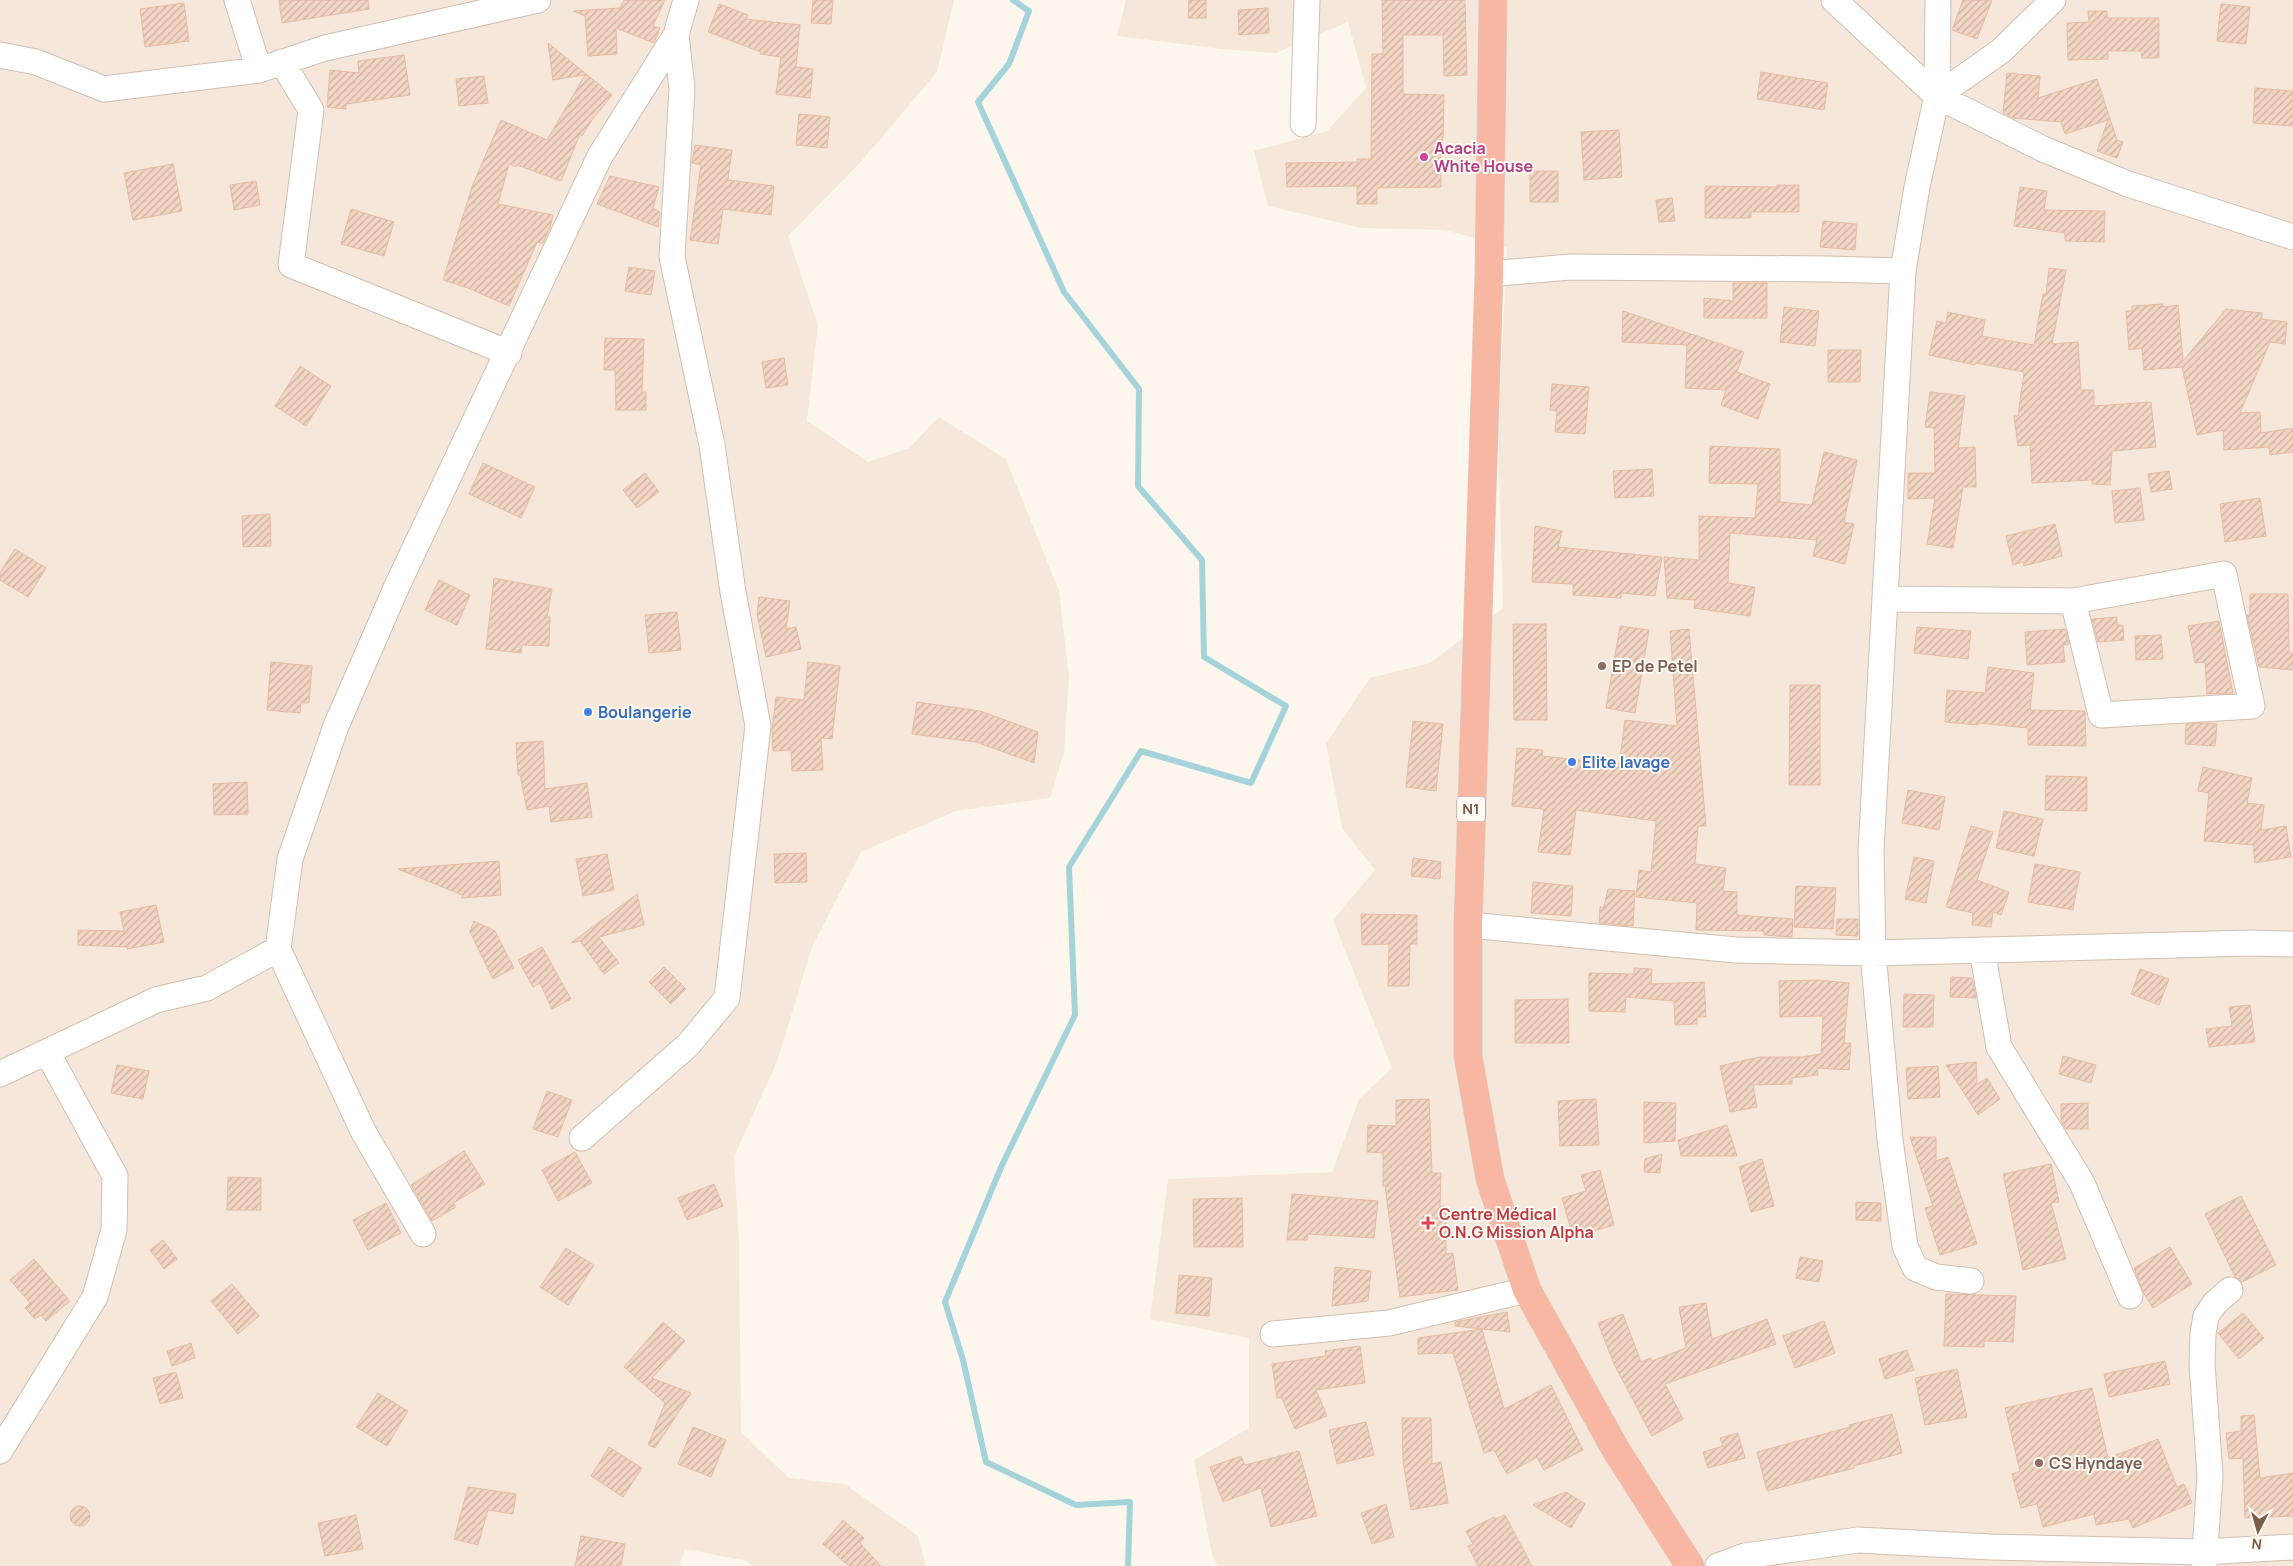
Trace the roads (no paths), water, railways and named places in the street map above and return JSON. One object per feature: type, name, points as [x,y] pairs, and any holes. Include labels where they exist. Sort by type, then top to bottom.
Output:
[{"type":"highway","name":"N1","points":[[1493,0],[1489,274],[1468,926],[1468,1056],[1490,1179],[1527,1290],[1616,1450],[1690,1566]]},
{"type":"street","points":[[237,0],[270,66],[311,110],[291,264],[509,352]]},
{"type":"street","points":[[0,55],[36,62],[104,89],[270,66],[325,48],[538,0]]},
{"type":"street","points":[[423,1234],[363,1131],[278,949],[290,859],[336,726],[397,586],[600,156],[676,35],[686,0]]},
{"type":"street","points":[[1304,124],[1307,0]]},
{"type":"street","points":[[1834,0],[1937,96],[2043,149],[2128,184],[2293,237]]},
{"type":"street","points":[[1938,0],[1937,96],[1903,271],[1871,852],[1873,953],[1890,1140],[1905,1246],[1915,1268],[1936,1277],[1971,1282]]},
{"type":"street","points":[[1937,96],[2001,51],[2052,0]]},
{"type":"street","points":[[582,1138],[688,1045],[727,998],[758,726],[733,592],[712,445],[672,257],[682,89],[676,35]]},
{"type":"street","points":[[1489,274],[1570,267],[1827,268],[1903,271]]},
{"type":"street","points":[[1886,599],[2074,601],[2224,574],[2252,706],[2101,715],[2074,601]]},
{"type":"street","points":[[1468,926],[1736,950],[1873,953],[2251,943],[2293,944]]},
{"type":"street","points":[[0,1074],[156,1000],[208,988],[278,949]]},
{"type":"street","points":[[1982,950],[1999,1047],[2082,1183],[2130,1296]]},
{"type":"street","points":[[0,1451],[95,1297],[114,1230],[115,1176],[47,1052]]},
{"type":"street","points":[[1272,1334],[1389,1323],[1527,1290]]},
{"type":"street","points":[[2204,1559],[2210,1475],[2202,1364],[2203,1334],[2206,1316],[2215,1303],[2230,1290]]},
{"type":"street","points":[[1718,1566],[1745,1556],[1858,1540],[2204,1559],[2293,1547]]},
{"type":"waterway","points":[[1013,0],[1029,11],[1009,64],[978,102],[1064,292],[1139,389],[1138,486],[1202,560],[1204,657],[1286,706],[1251,783],[1141,751],[1069,867],[1075,1015],[1002,1165],[945,1302],[963,1360],[986,1462],[1076,1505],[1130,1502],[1128,1566]]},
{"type":"place","name":"Acacia White House","points":[[1424,157]]},
{"type":"place","name":"EP de Petel","points":[[1602,666]]},
{"type":"place","name":"Boulangerie","points":[[588,712]]},
{"type":"place","name":"Elite lavage","points":[[1572,762]]},
{"type":"place","name":"Centre Médical O.N.G Mission Alpha","points":[[1428,1223]]},
{"type":"place","name":"CS Hyndaye","points":[[2039,1463]]}]
